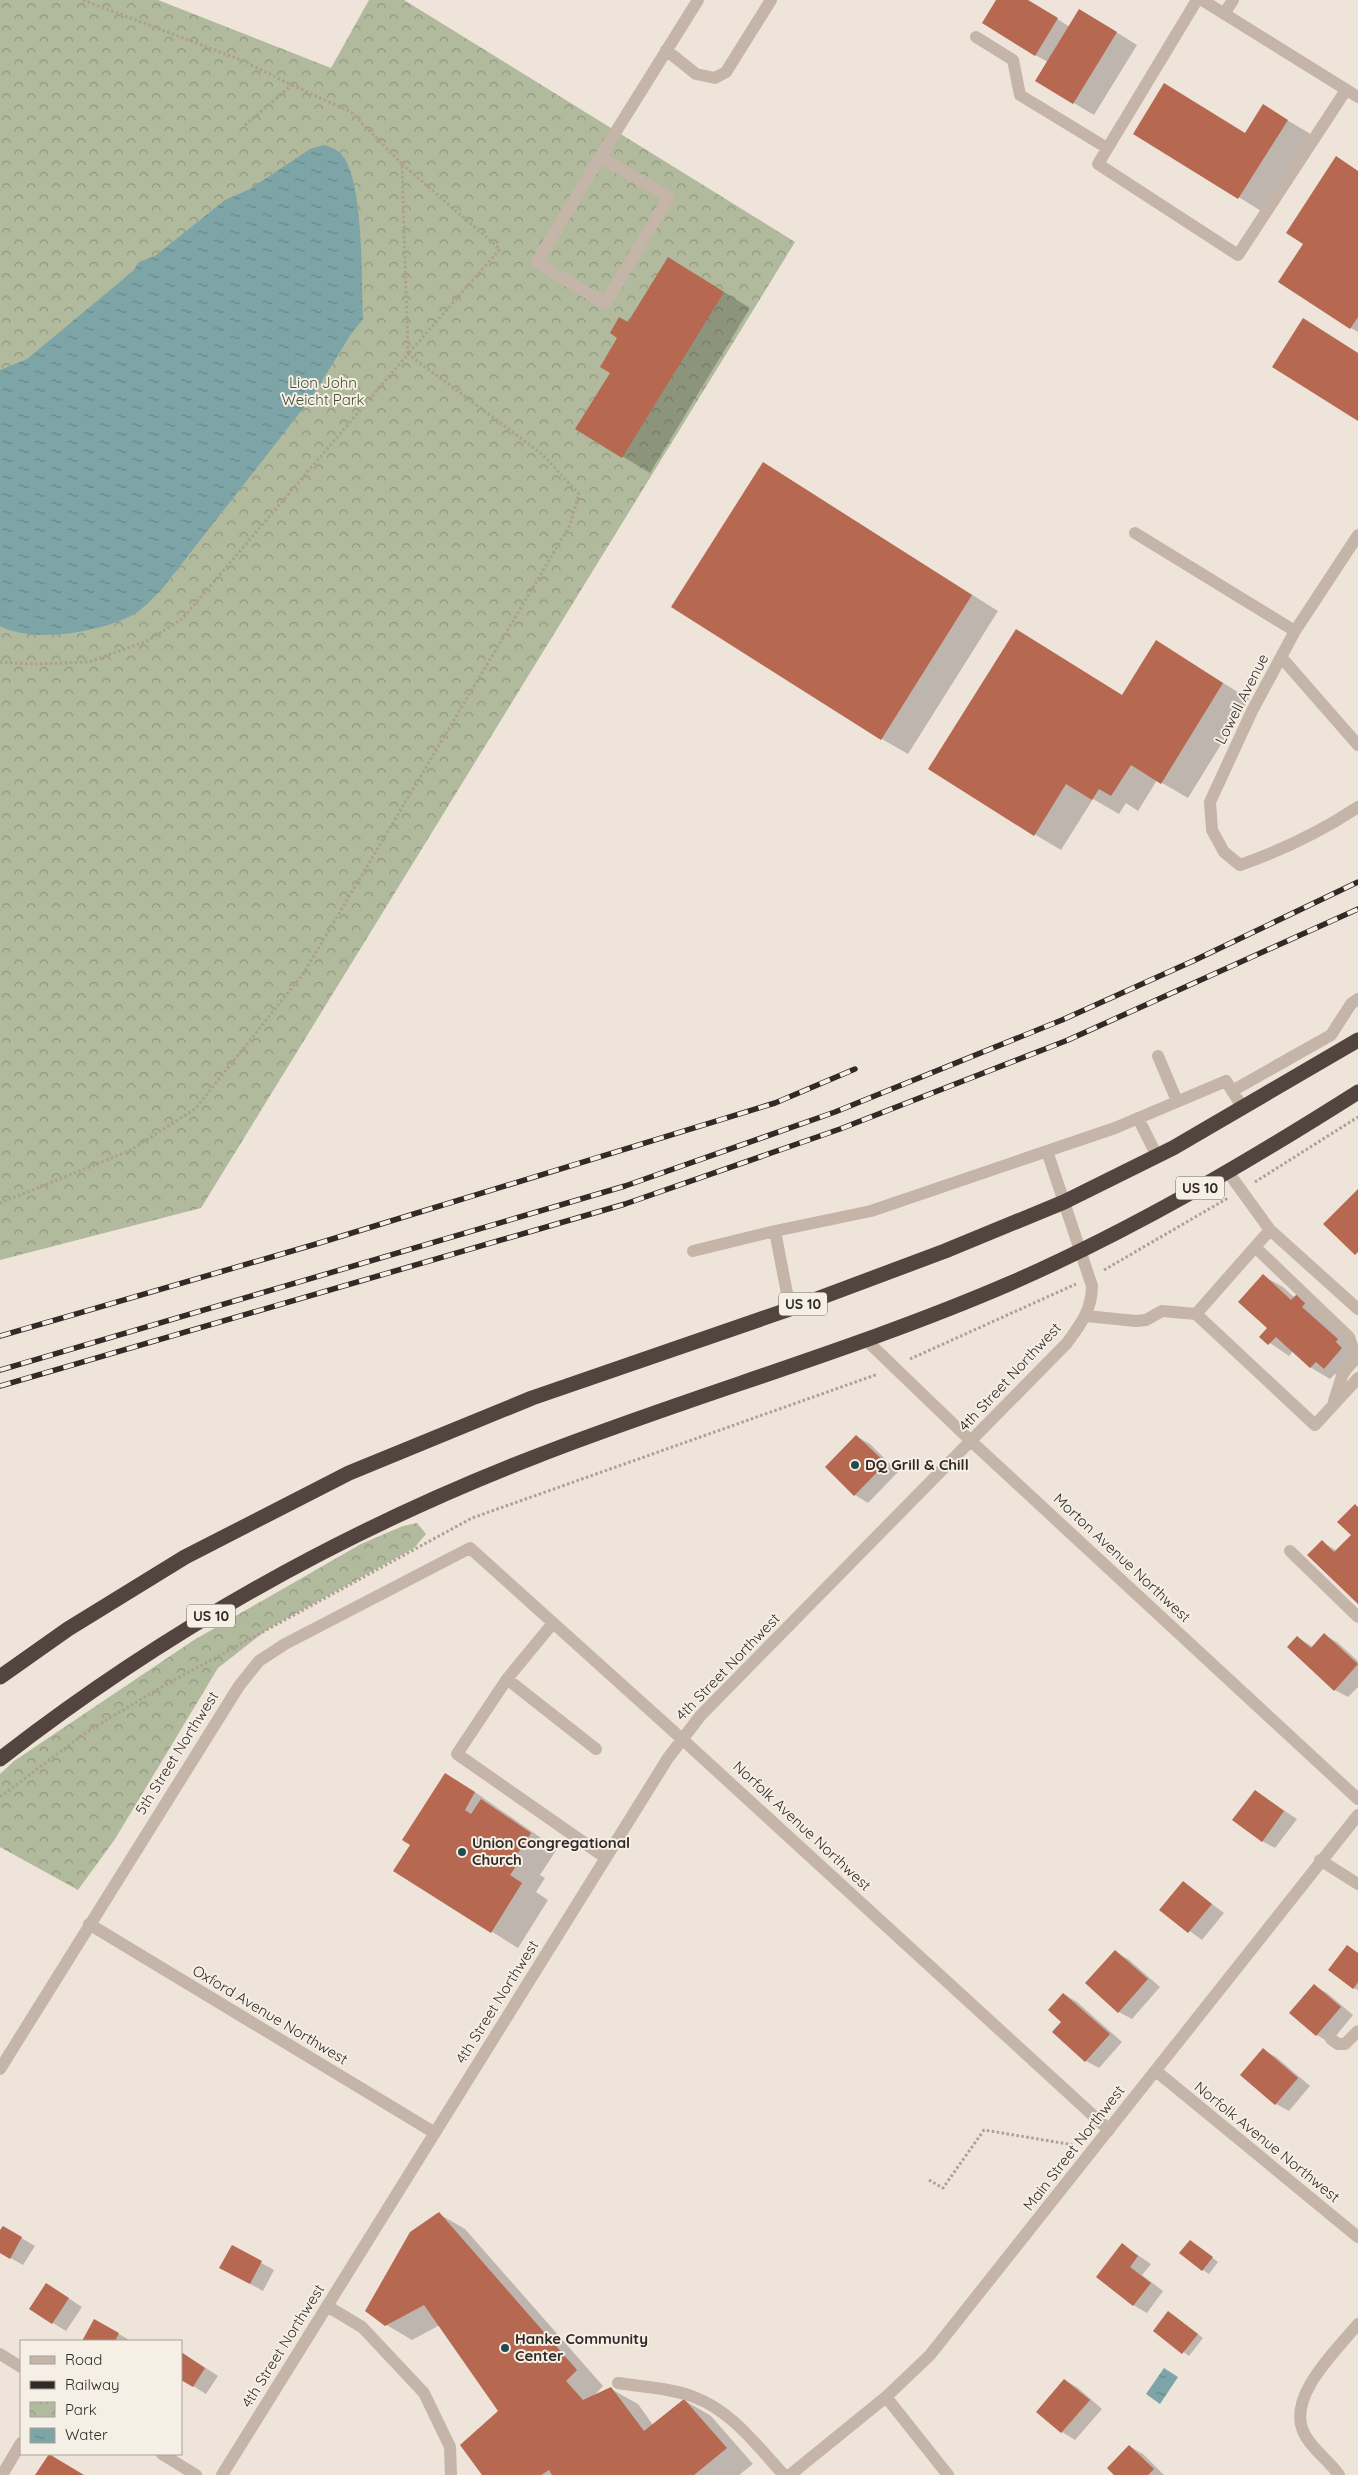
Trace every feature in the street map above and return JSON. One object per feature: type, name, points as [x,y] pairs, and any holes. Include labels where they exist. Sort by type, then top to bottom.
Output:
[{"type":"highway","name":"US 10","points":[[0,1676],[68,1628],[185,1557],[349,1473],[532,1398],[790,1309],[945,1251],[1064,1202],[1157,1156],[1358,1040]]},
{"type":"highway","name":"US 10","points":[[0,1759],[78,1702],[193,1626],[375,1525],[541,1454],[970,1300],[1080,1252],[1228,1172],[1358,1092]]},
{"type":"street","points":[[600,157],[669,197],[604,304],[538,262],[600,157],[698,0]]},
{"type":"street","points":[[666,50],[696,74],[714,78],[726,72],[771,0]]},
{"type":"street","points":[[1197,0],[1098,164],[1238,254],[1346,90]]},
{"type":"street","points":[[1202,0],[1358,97]]},
{"type":"street","points":[[1224,14],[1233,0]]},
{"type":"street","points":[[976,37],[1013,60],[1020,95],[1107,148]]},
{"type":"street","points":[[1135,533],[1295,631]]},
{"type":"street","points":[[1353,555],[1358,536]]},
{"type":"street","name":"Lowell Avenue","points":[[1353,555],[1295,631],[1252,712],[1210,802],[1212,830],[1224,852],[1240,865],[1278,852],[1322,831],[1358,807]]},
{"type":"street","points":[[1281,657],[1358,745]]},
{"type":"street","points":[[1232,1091],[1331,1035],[1351,1004],[1358,999]]},
{"type":"street","points":[[1158,1056],[1177,1102]]},
{"type":"street","points":[[693,1251],[775,1231],[871,1211],[1138,1118],[1226,1081],[1243,1108]]},
{"type":"street","points":[[1138,1118],[1157,1156]]},
{"type":"street","name":"4th Street Northwest","points":[[222,2475],[682,1738],[701,1715],[972,1442],[1067,1343],[1086,1316],[1092,1298],[1092,1286],[1047,1151]]},
{"type":"street","points":[[1228,1172],[1270,1230],[1358,1309]]},
{"type":"street","points":[[1196,1314],[1270,1230]]},
{"type":"street","points":[[775,1231],[790,1309]]},
{"type":"street","points":[[1255,1247],[1349,1336],[1353,1344],[1355,1355],[1342,1376],[1332,1406]]},
{"type":"street","points":[[1086,1316],[1136,1321],[1146,1320],[1162,1311],[1196,1314],[1315,1425],[1358,1378]]},
{"type":"street","name":"Morton Avenue Northwest","points":[[865,1339],[972,1442],[1358,1799]]},
{"type":"street","name":"Norfolk Avenue Northwest","points":[[470,1548],[682,1738],[1109,2130]]},
{"type":"street","name":"5th Street Northwest","points":[[0,2069],[239,1686],[260,1661],[292,1640],[470,1548]]},
{"type":"street","points":[[1290,1550],[1358,1618]]},
{"type":"street","points":[[553,1624],[507,1679],[457,1754],[606,1858]]},
{"type":"street","points":[[507,1679],[596,1748]]},
{"type":"street","name":"Main Street Northwest","points":[[790,2475],[886,2397],[930,2355],[1156,2071],[1320,1860],[1358,1815]]},
{"type":"street","points":[[1320,1860],[1358,1884]]},
{"type":"street","name":"Oxford Avenue Northwest","points":[[89,1924],[435,2133]]},
{"type":"street","points":[[1331,2038],[1338,2044],[1345,2044],[1358,2032]]},
{"type":"street","name":"Norfolk Avenue Northwest","points":[[1156,2071],[1358,2237]]},
{"type":"street","points":[[327,2306],[362,2327],[424,2393],[450,2447],[452,2475]]},
{"type":"street","points":[[1339,2475],[1332,2464],[1304,2435],[1299,2420],[1299,2411],[1303,2397],[1317,2375],[1358,2324]]},
{"type":"street","points":[[0,2354],[20,2366]]},
{"type":"street","points":[[618,2383],[679,2393],[713,2405],[745,2432],[784,2475]]},
{"type":"street","points":[[886,2397],[948,2475]]},
{"type":"street","points":[[2,2471],[20,2444]]},
{"type":"street","points":[[164,2455],[196,2475]]},
{"type":"path","points":[[0,662],[33,664],[89,662],[147,641],[182,618],[500,249],[402,164],[351,112],[241,60],[83,0]]},
{"type":"path","points":[[244,126],[292,85]]},
{"type":"path","points":[[402,164],[408,354]]},
{"type":"path","points":[[0,1203],[130,1151],[195,1109],[303,974],[570,525],[579,494],[542,454],[408,354]]},
{"type":"path","points":[[919,1355],[1064,1290]]},
{"type":"path","points":[[929,2180],[943,2188],[984,2130],[1094,2149]]},
{"type":"green space","name":"Lion John Weicht Park","points":[[0,0],[158,0],[331,68],[369,0],[404,0],[795,242],[201,1208],[0,1260]]},
{"type":"green space","points":[[417,1523],[426,1534],[414,1548],[269,1628],[218,1668],[115,1839],[78,1890],[0,1847],[0,1774],[14,1761],[194,1640],[361,1544],[403,1526]]},
{"type":"water","points":[[323,145],[336,150],[345,159],[356,192],[359,214],[363,319],[351,334],[312,397],[162,589],[139,611],[106,626],[69,633],[31,634],[0,626],[0,370],[27,359],[133,271],[139,262],[155,256],[225,200],[250,189],[310,149]]},
{"type":"water","points":[[1164,2368],[1178,2377],[1160,2404],[1146,2394]]},
{"type":"building","points":[[996,0],[1028,0],[1058,18],[1035,56],[982,23]]},
{"type":"building","points":[[1079,9],[1117,32],[1073,104],[1035,81]]},
{"type":"building","points":[[1164,83],[1245,133],[1263,104],[1288,120],[1238,199],[1133,134]]},
{"type":"building","points":[[1336,156],[1358,171],[1358,317],[1350,329],[1278,282],[1303,244],[1286,233]]},
{"type":"building","points":[[668,257],[724,292],[622,458],[575,429],[610,373],[600,367],[617,338],[610,333],[619,317],[628,322]]},
{"type":"building","points":[[1303,318],[1358,353],[1358,421],[1272,367]]},
{"type":"building","points":[[763,462],[972,595],[881,740],[671,607]]},
{"type":"building","points":[[1016,629],[1122,695],[1156,640],[1223,683],[1161,784],[1131,765],[1111,796],[1099,789],[1092,800],[1066,784],[1034,836],[928,769]]},
{"type":"building","points":[[1358,1189],[1358,1252],[1355,1255],[1323,1224]]},
{"type":"building","points":[[1263,1274],[1291,1300],[1298,1293],[1307,1301],[1302,1307],[1338,1339],[1336,1342],[1342,1348],[1324,1369],[1316,1362],[1310,1368],[1276,1337],[1268,1345],[1259,1337],[1267,1328],[1238,1302]]},
{"type":"building","name":"DQ Grill & Chill","points":[[856,1435],[886,1463],[854,1496],[825,1467]]},
{"type":"building","points":[[1355,1504],[1358,1507],[1358,1604],[1307,1555],[1322,1540],[1334,1552],[1351,1535],[1337,1522]]},
{"type":"building","points":[[1324,1633],[1358,1664],[1334,1691],[1287,1647],[1297,1636],[1311,1648]]},
{"type":"building","name":"Union Congregational Church","points":[[445,1773],[475,1792],[465,1810],[471,1814],[481,1799],[531,1833],[514,1859],[519,1862],[510,1875],[522,1883],[491,1933],[393,1871],[410,1845],[402,1840]]},
{"type":"building","points":[[1255,1790],[1284,1811],[1262,1842],[1232,1820]]},
{"type":"building","points":[[1183,1881],[1212,1904],[1188,1933],[1159,1910]]},
{"type":"building","points":[[1347,1945],[1358,1953],[1358,1982],[1353,1989],[1328,1970]]},
{"type":"building","points":[[1115,1950],[1148,1979],[1118,2013],[1085,1983]]},
{"type":"building","points":[[1314,1984],[1341,2007],[1316,2036],[1289,2013]]},
{"type":"building","points":[[1063,1993],[1110,2034],[1085,2062],[1052,2032],[1061,2022],[1048,2010]]},
{"type":"building","points":[[1263,2048],[1298,2078],[1275,2105],[1240,2075]]},
{"type":"building","name":"Hanke Community Center","points":[[439,2212],[577,2370],[566,2381],[583,2400],[611,2387],[644,2431],[684,2399],[727,2448],[694,2475],[552,2475],[549,2470],[541,2475],[482,2475],[460,2445],[498,2411],[424,2305],[385,2326],[365,2311],[410,2232]]},
{"type":"building","points":[[3,2226],[22,2237],[10,2259],[0,2253],[0,2230]]},
{"type":"building","points":[[1190,2240],[1213,2257],[1202,2271],[1179,2253]]},
{"type":"building","points":[[1122,2243],[1138,2256],[1130,2267],[1151,2283],[1133,2306],[1096,2277]]},
{"type":"building","points":[[232,2245],[262,2261],[250,2284],[219,2268]]},
{"type":"building","points":[[46,2283],[69,2298],[52,2324],[29,2309]]},
{"type":"building","points":[[1168,2311],[1198,2334],[1182,2354],[1153,2331]]},
{"type":"building","points":[[94,2319],[119,2333],[116,2340],[83,2340]]},
{"type":"building","points":[[182,2353],[205,2368],[193,2387],[182,2381]]},
{"type":"building","points":[[1064,2379],[1090,2400],[1061,2433],[1036,2412]]},
{"type":"building","points":[[1129,2445],[1154,2469],[1148,2475],[1114,2475],[1107,2468]]},
{"type":"building","points":[[48,2455],[51,2455],[84,2475],[35,2475]]},
{"type":"railway","points":[[0,1370],[625,1186],[835,1112],[1062,1020],[1193,961],[1358,882]]},
{"type":"railway","points":[[0,1386],[625,1204],[840,1129],[1068,1040],[1358,909]]},
{"type":"railway","points":[[0,1336],[316,1244],[775,1103],[855,1069]]},
{"type":"place","name":"DQ Grill & Chill","points":[[855,1465]]},
{"type":"place","name":"Union Congregational Church","points":[[462,1852]]},
{"type":"place","name":"Hanke Community Center","points":[[505,2348]]}]
